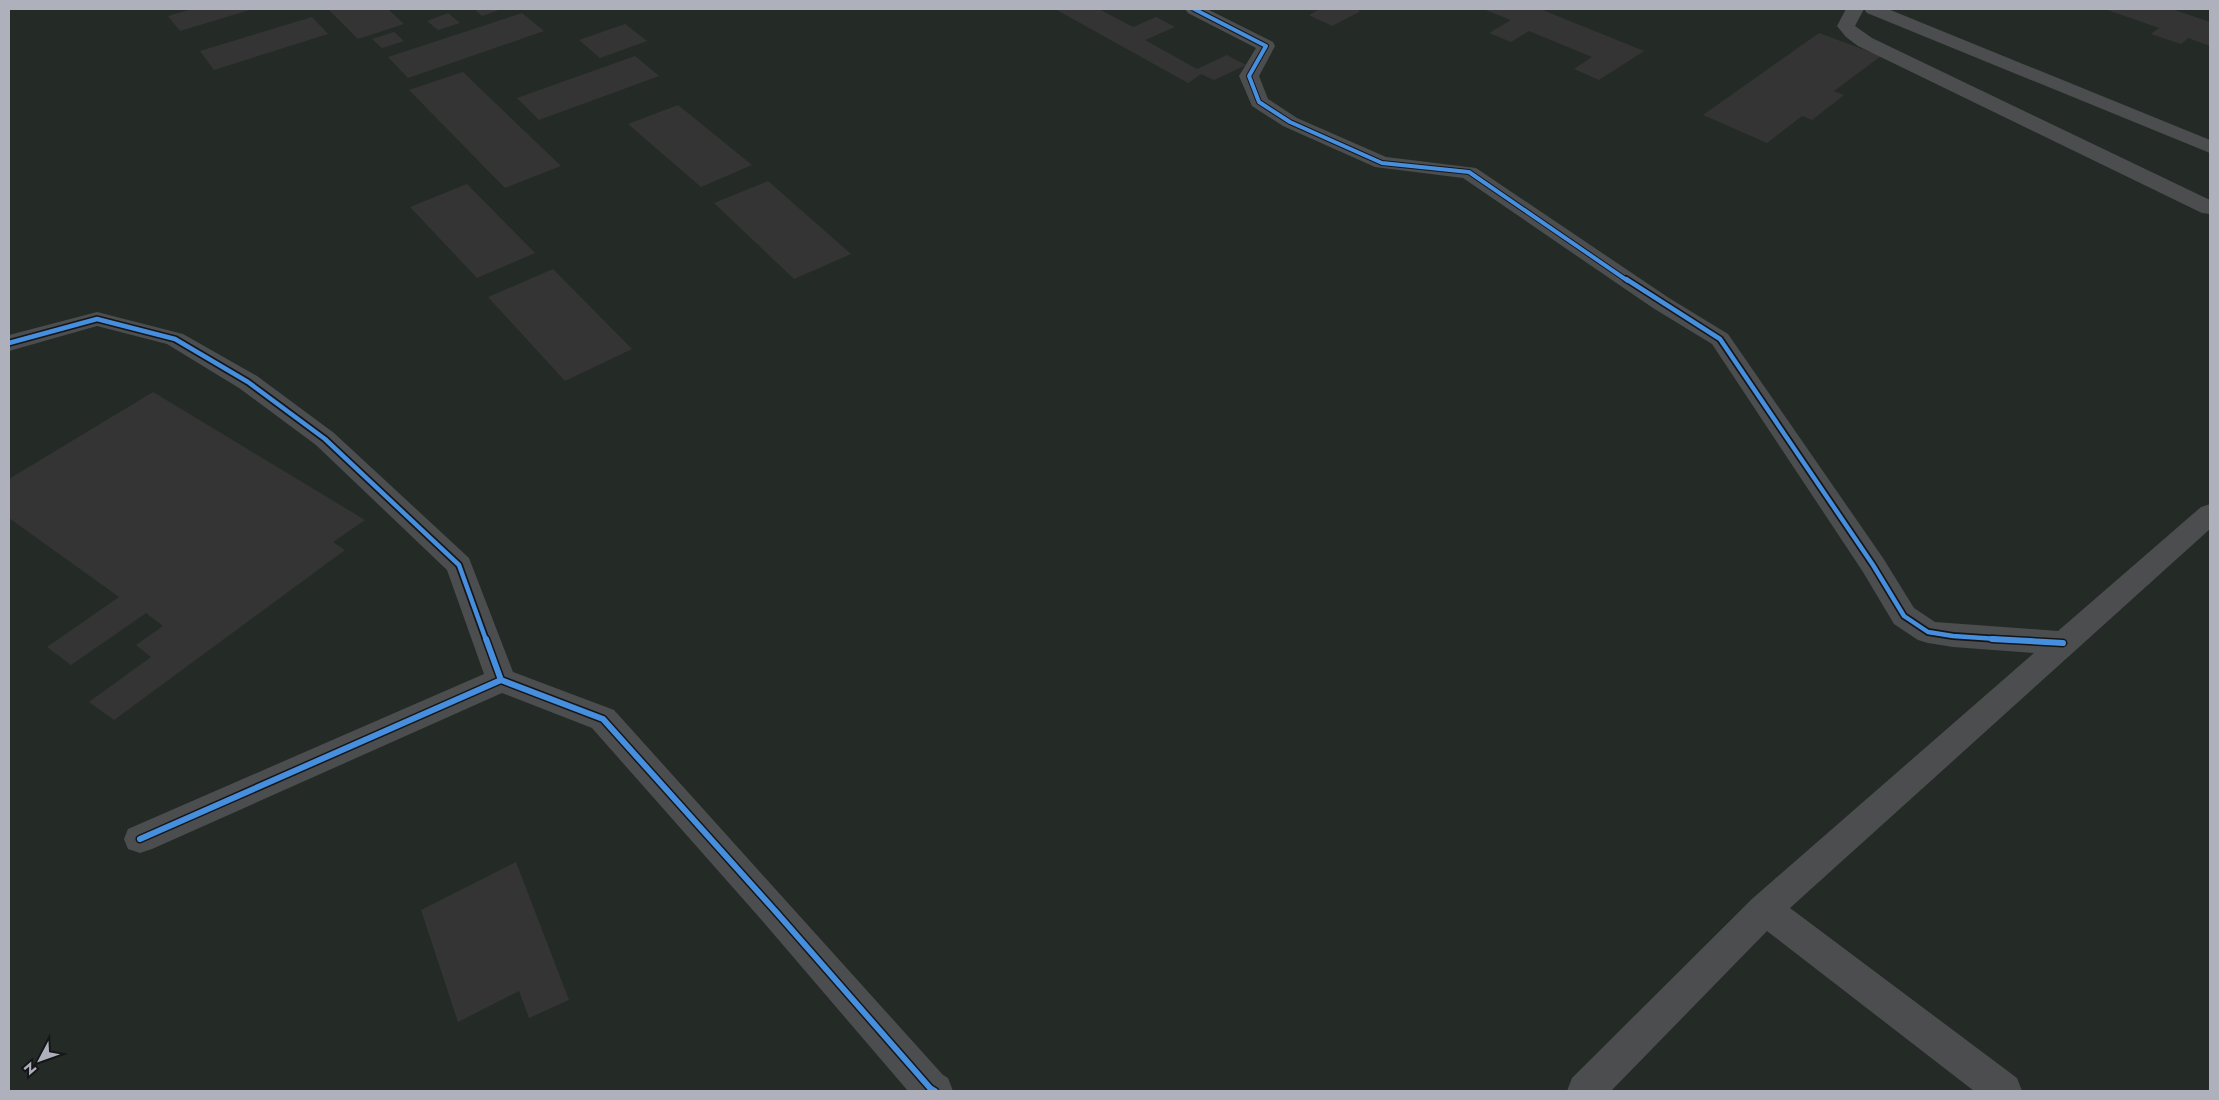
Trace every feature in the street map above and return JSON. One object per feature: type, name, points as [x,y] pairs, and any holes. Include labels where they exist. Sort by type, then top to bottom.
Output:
[{"type":"street","points":[[1194,9],[1266,46],[1249,76],[1259,102],[1290,122],[1382,163],[1469,172],[1661,303],[1720,339],[1873,566],[1904,616],[1928,632],[1953,636],[2063,643]]},
{"type":"street","points":[[1855,9],[1846,26],[1865,42],[2210,208]]},
{"type":"street","points":[[1873,9],[2210,147]]},
{"type":"street","points":[[9,343],[97,319],[175,339],[248,382],[325,439],[459,565],[501,680]]},
{"type":"street","points":[[1585,1091],[1765,909],[2210,514]]},
{"type":"street","points":[[140,839],[501,680],[603,719],[777,913],[930,1088],[935,1091]]},
{"type":"street","points":[[1765,909],[2004,1091]]},
{"type":"shaded area","points":[[9,9],[2210,9],[2210,1091],[9,1091]]},
{"type":"building","points":[[192,9],[253,9],[180,31],[168,16]]},
{"type":"building","points":[[328,9],[388,9],[404,24],[358,39]]},
{"type":"building","points":[[474,9],[502,9],[482,16]]},
{"type":"building","points":[[1055,9],[1099,9],[1133,27],[1156,17],[1175,27],[1145,40],[1197,69],[1227,55],[1246,65],[1214,80],[1201,74],[1188,83]]},
{"type":"building","points":[[1320,9],[1358,9],[1359,12],[1332,26],[1309,15]]},
{"type":"building","points":[[1483,9],[1540,9],[1644,51],[1599,80],[1574,69],[1592,57],[1529,31],[1511,42],[1489,33],[1511,20]]},
{"type":"building","points":[[2105,9],[2172,9],[2210,22],[2210,46],[2188,38],[2181,44],[2151,34],[2159,28]]},
{"type":"building","points":[[448,13],[460,23],[438,30],[427,21]]},
{"type":"building","points":[[522,13],[544,31],[408,78],[388,57]]},
{"type":"building","points":[[312,17],[328,34],[214,70],[200,51]]},
{"type":"building","points":[[625,24],[647,41],[600,58],[579,40]]},
{"type":"building","points":[[394,32],[404,41],[382,48],[372,39]]},
{"type":"building","points":[[1819,33],[1881,56],[1834,91],[1844,95],[1812,120],[1802,116],[1767,143],[1703,115]]},
{"type":"building","points":[[635,56],[659,76],[539,120],[517,98]]},
{"type":"building","points":[[463,72],[561,166],[505,188],[409,90]]},
{"type":"building","points":[[678,105],[752,165],[701,187],[628,124]]},
{"type":"building","points":[[768,181],[851,254],[794,279],[714,203]]},
{"type":"building","points":[[467,184],[535,253],[477,278],[410,207]]},
{"type":"building","points":[[553,269],[632,349],[565,381],[488,297]]},
{"type":"building","points":[[153,392],[365,520],[333,542],[345,550],[114,720],[89,702],[151,657],[136,645],[163,626],[146,613],[71,665],[47,647],[119,597],[9,518],[9,479]]},
{"type":"building","points":[[516,862],[569,1000],[529,1018],[519,991],[458,1022],[421,910]]},
{"type":"cycle path","points":[[1194,9],[1266,46],[1249,76],[1259,102],[1290,122],[1382,163],[1469,172],[1661,303],[1720,339],[1873,565],[1904,616],[1928,632],[1953,636],[2063,643]]},
{"type":"cycle path","points":[[9,343],[97,319],[175,339],[248,382],[325,439],[459,565],[501,680],[603,719],[777,913],[930,1088],[935,1091]]},
{"type":"cycle path","points":[[140,839],[501,680]]}]
